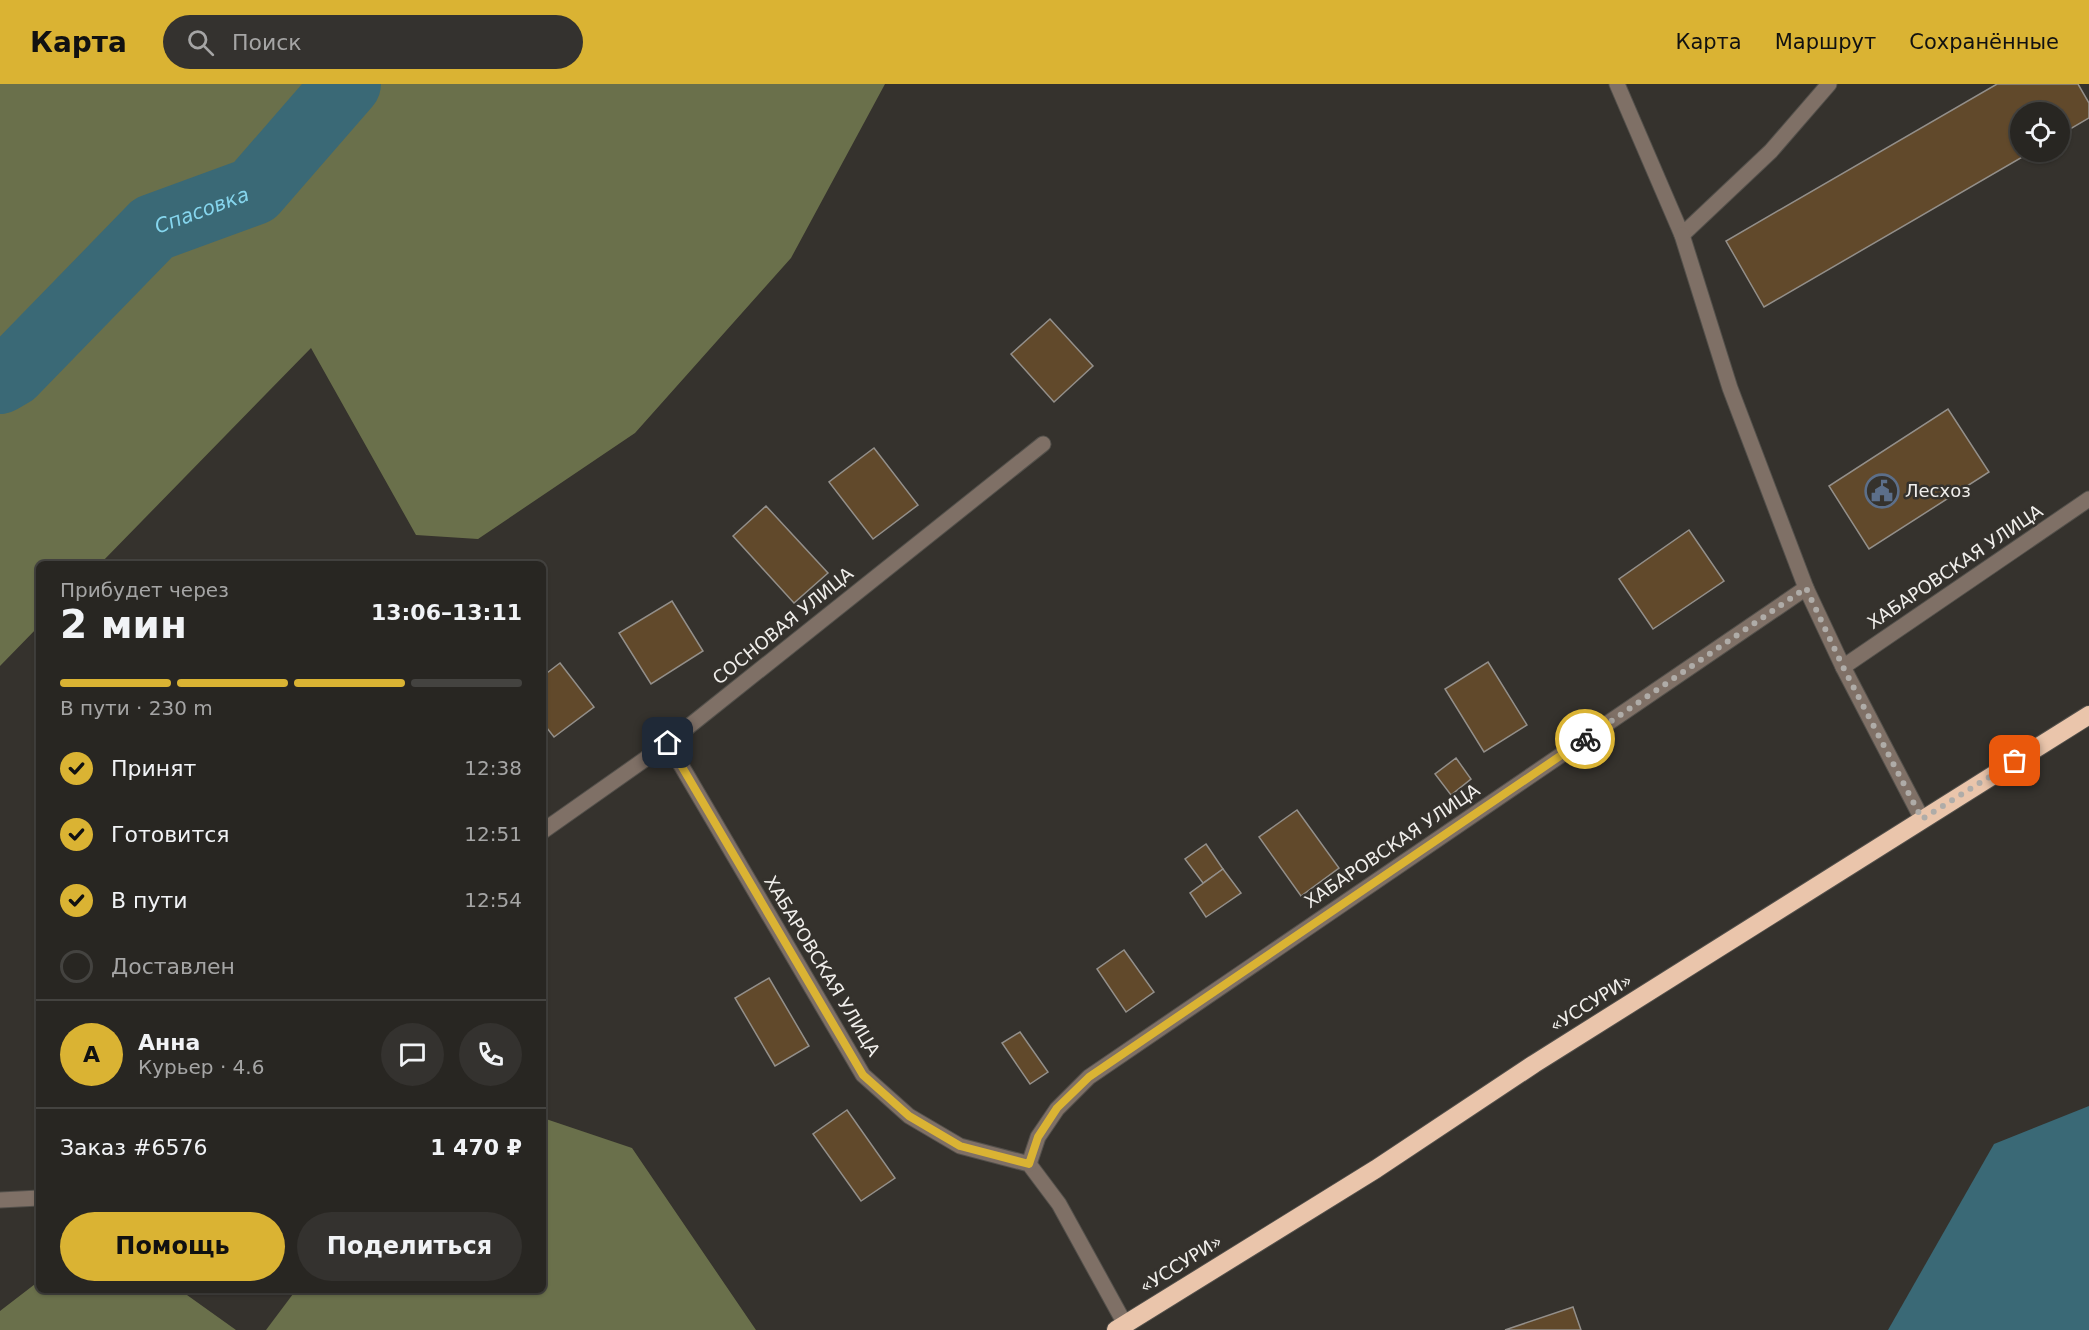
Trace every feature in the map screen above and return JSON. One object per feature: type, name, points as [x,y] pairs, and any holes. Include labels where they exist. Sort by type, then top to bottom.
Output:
[{"type":"highway","name":"«УССУРИ»","points":[[1121,1327],[1376,1169],[1534,1064],[2089,715]]},
{"type":"street","points":[[1617,84],[1682,235],[1730,388],[1806,588],[1843,667],[1922,819]]},
{"type":"street","points":[[1682,235],[1771,151],[1829,84]]},
{"type":"street","name":"СОСНОВАЯ УЛИЦА","points":[[546,829],[668,743],[1042,444]]},
{"type":"street","name":"ХАБАРОВСКАЯ УЛИЦА","points":[[1843,667],[2089,499]]},
{"type":"street","name":"ХАБАРОВСКАЯ УЛИЦА","points":[[668,743],[863,1075],[909,1116],[960,1146],[1029,1164],[1038,1137],[1057,1108],[1089,1077],[1806,588]]},
{"type":"street","points":[[1029,1164],[1059,1204],[1121,1327]]},
{"type":"street","points":[[0,1200],[36,1198]]},
{"type":"green space","points":[[0,84],[885,84],[791,258],[635,433],[478,539],[416,535],[311,348],[103,561],[36,561],[36,629],[0,666]]},
{"type":"green space","points":[[546,1119],[632,1148],[756,1330],[266,1330],[294,1293],[546,1293]]},
{"type":"green space","points":[[36,1283],[36,1293],[184,1293],[236,1330],[0,1330],[0,1311]]},
{"type":"water","points":[[2089,1106],[2089,1330],[1888,1330],[1994,1144]]},
{"type":"building","points":[[1997,84],[2078,84],[2089,103],[2089,118],[2070,129],[2070,102],[2010,102],[2010,162],[2014,162],[1764,307],[1726,241]]},
{"type":"building","points":[[1050,319],[1093,366],[1054,402],[1011,354]]},
{"type":"building","points":[[1948,409],[1989,472],[1869,549],[1829,486]]},
{"type":"building","points":[[874,448],[918,505],[873,539],[829,482]]},
{"type":"building","points":[[766,506],[828,573],[794,603],[733,536]]},
{"type":"building","points":[[1689,530],[1724,581],[1653,629],[1619,579]]},
{"type":"building","points":[[672,601],[703,651],[651,684],[619,633]]},
{"type":"building","points":[[1488,662],[1527,725],[1484,752],[1445,689]]},
{"type":"building","points":[[560,663],[594,707],[554,737],[546,727],[546,674]]},
{"type":"building","points":[[1456,758],[1471,779],[1451,795],[1435,774]]},
{"type":"building","points":[[1297,810],[1339,868],[1301,896],[1259,837]]},
{"type":"building","points":[[1206,844],[1223,869],[1203,883],[1185,859]]},
{"type":"building","points":[[1223,869],[1241,893],[1206,917],[1190,893]]},
{"type":"building","points":[[1124,950],[1154,992],[1126,1012],[1097,969]]},
{"type":"building","points":[[769,978],[809,1046],[775,1066],[735,998]]},
{"type":"building","points":[[1020,1032],[1048,1072],[1030,1084],[1002,1043]]},
{"type":"building","points":[[847,1110],[895,1178],[861,1201],[813,1134]]},
{"type":"building","points":[[1573,1307],[1581,1330],[1505,1330]]},
{"type":"waterway","name":"Спасовка","points":[[0,380],[12,373],[153,228],[254,191],[347,84]]},
{"type":"way so far","points":[[1585,739],[1806,588],[1843,667],[1922,819],[2015,761]]},
{"type":"place","name":"Лесхоз","points":[[1882,491]]},
{"type":"route","points":[[668,743],[863,1075],[909,1116],[960,1146],[1029,1164],[1038,1137],[1057,1108],[1089,1077],[1585,739]]}]
